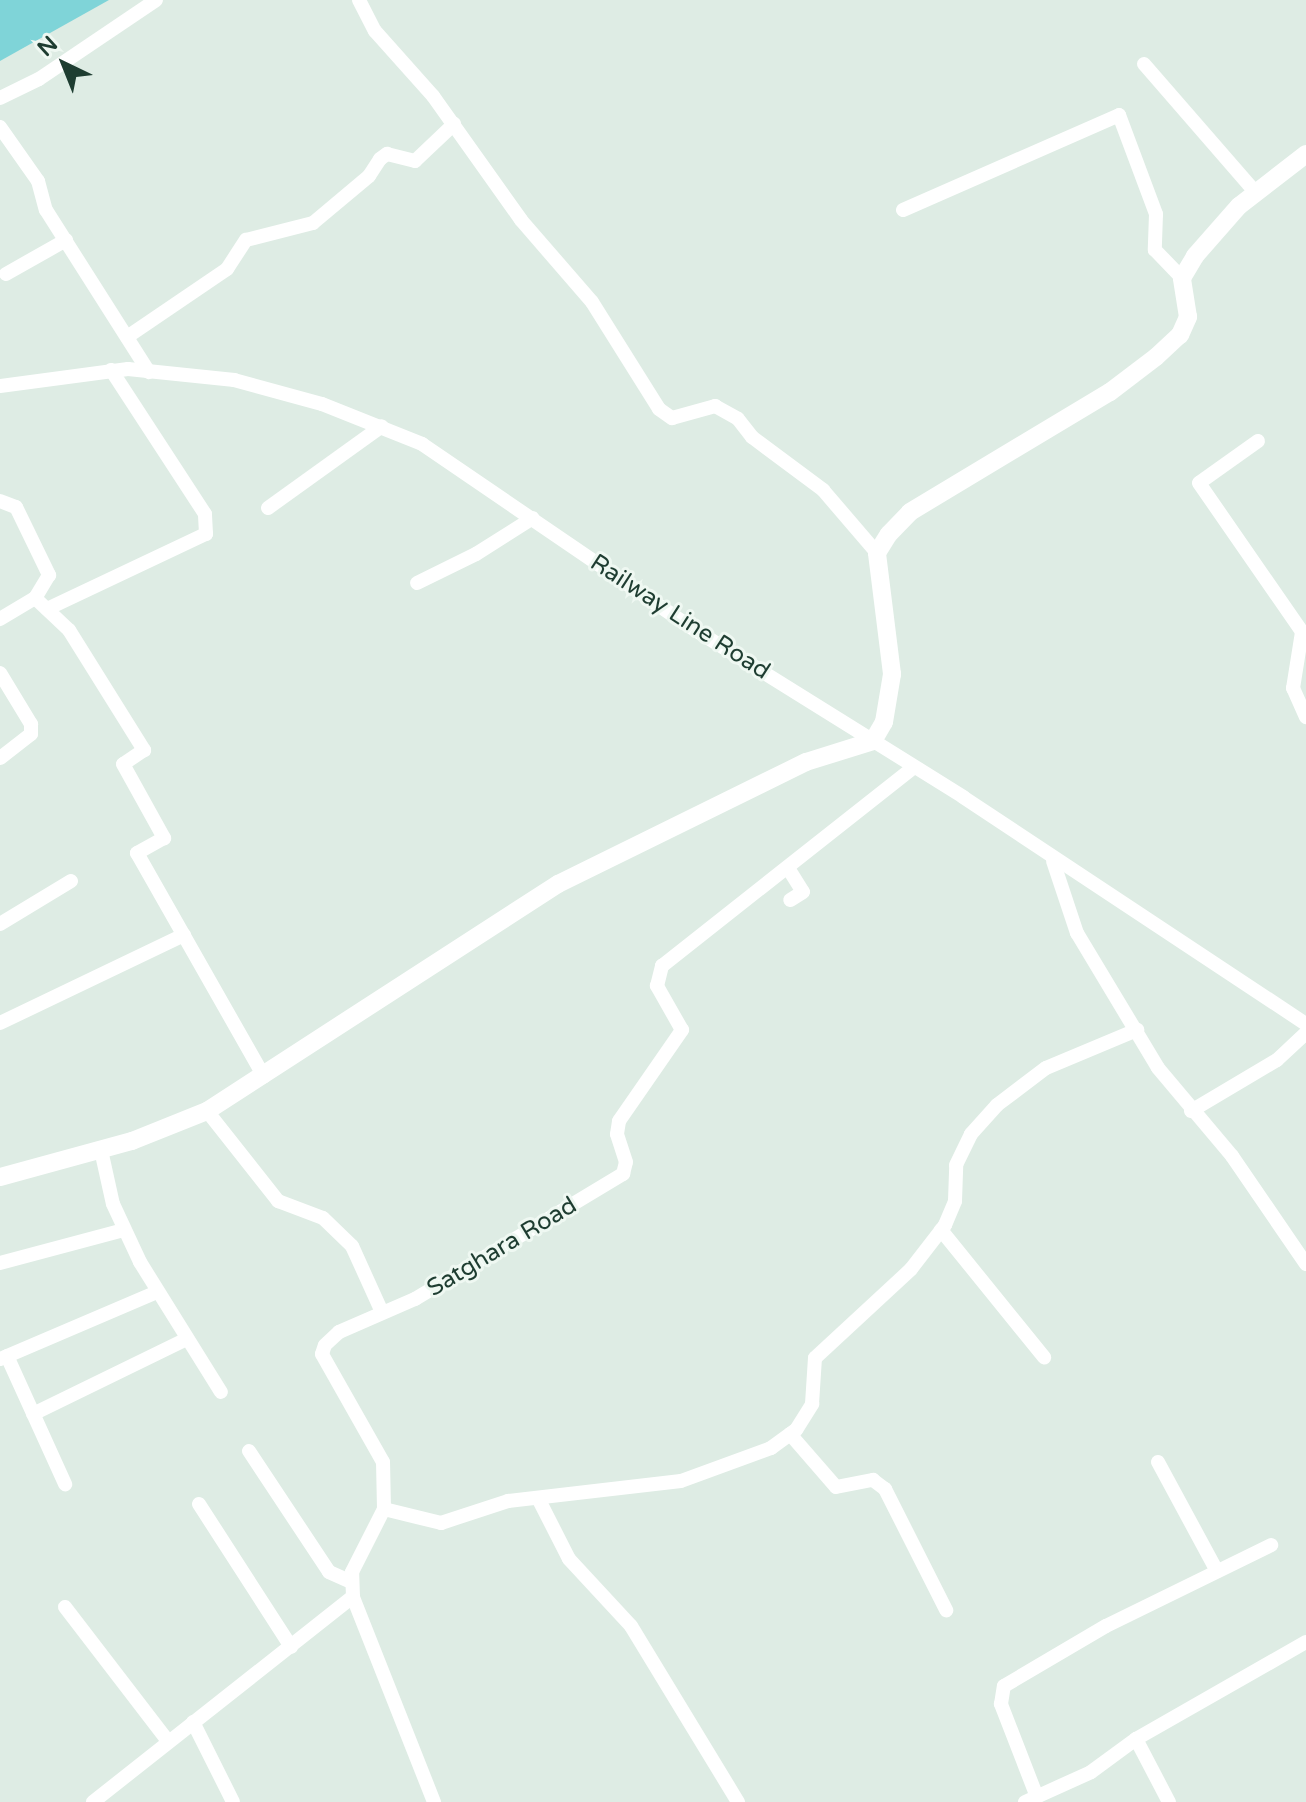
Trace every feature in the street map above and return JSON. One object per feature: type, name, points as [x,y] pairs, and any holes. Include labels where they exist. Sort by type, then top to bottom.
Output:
[{"type":"street","points":[[0,98],[39,79],[156,0]]},
{"type":"street","points":[[0,1177],[101,1150],[207,1111],[264,1077],[558,884],[806,762],[873,741],[884,722],[892,674],[877,553],[823,490],[752,437],[738,419],[715,406],[672,418],[659,409],[592,302],[521,220],[454,124],[375,31],[359,0]]},
{"type":"street","points":[[1144,64],[1256,193]]},
{"type":"street","points":[[877,553],[910,512],[1110,392],[1180,335],[1188,317],[1182,278],[1155,250],[1156,214],[1119,115],[903,210]]},
{"type":"street","points":[[127,337],[227,269],[246,240],[313,223],[387,154],[415,161],[454,124]]},
{"type":"street","points":[[0,127],[38,181],[41,198],[149,372]]},
{"type":"street","points":[[1182,278],[1195,256],[1256,193],[1306,154]]},
{"type":"street","points":[[6,274],[66,240]]},
{"type":"street","points":[[0,619],[206,534],[205,514],[111,370]]},
{"type":"street","name":"Railway Line Road","points":[[0,386],[111,370],[149,372],[276,390],[382,426],[454,461],[684,623],[873,741],[1306,1024]]},
{"type":"street","points":[[268,508],[382,426]]},
{"type":"street","points":[[1258,441],[1199,483],[1302,632],[1293,688],[1306,717]]},
{"type":"street","points":[[0,501],[16,507],[47,564],[41,603]]},
{"type":"street","points":[[417,583],[476,554],[533,518]]},
{"type":"street","points":[[41,603],[69,630],[144,750],[123,764],[164,838],[137,853],[264,1077]]},
{"type":"street","points":[[0,673],[31,724],[23,743],[0,758]]},
{"type":"street","name":"Satghara Road","points":[[384,1509],[383,1462],[322,1354],[339,1332],[415,1299],[623,1174],[626,1162],[617,1134],[619,1121],[682,1030],[657,986],[662,966],[913,768]]},
{"type":"street","points":[[1053,861],[1077,933],[1137,1030],[1191,1111],[1232,1156],[1306,1264]]},
{"type":"street","points":[[788,868],[803,892],[790,900]]},
{"type":"street","points":[[0,924],[71,881]]},
{"type":"street","points":[[0,1023],[184,935]]},
{"type":"street","points":[[434,1802],[383,1685],[352,1589],[357,1557],[384,1509],[441,1523],[508,1501],[539,1500],[681,1481],[771,1448],[790,1434],[812,1404],[815,1358],[911,1269],[941,1230],[955,1201],[956,1165],[971,1134],[997,1105],[1046,1068],[1137,1030]]},
{"type":"street","points":[[1191,1111],[1277,1060],[1306,1033]]},
{"type":"street","points":[[207,1111],[278,1201],[323,1218],[352,1246],[382,1312]]},
{"type":"street","points":[[101,1150],[124,1230],[157,1292],[221,1392]]},
{"type":"street","points":[[0,1263],[124,1230]]},
{"type":"street","points":[[941,1230],[1044,1357]]},
{"type":"street","points":[[65,1484],[3,1357],[157,1292]]},
{"type":"street","points":[[33,1414],[187,1339]]},
{"type":"street","points":[[790,1434],[836,1487],[873,1480],[885,1489],[946,1610]]},
{"type":"street","points":[[249,1451],[321,1563],[352,1589]]},
{"type":"street","points":[[1158,1462],[1217,1571]]},
{"type":"street","points":[[539,1500],[569,1559],[631,1626],[738,1802]]},
{"type":"street","points":[[199,1504],[291,1647]]},
{"type":"street","points":[[1271,1545],[1106,1626],[1004,1686],[1001,1704],[1031,1799],[1091,1772],[1136,1739],[1306,1642]]},
{"type":"street","points":[[93,1802],[291,1647],[352,1589]]},
{"type":"street","points":[[65,1607],[168,1741]]},
{"type":"street","points":[[193,1722],[233,1802]]},
{"type":"street","points":[[1136,1739],[1169,1802]]},
{"type":"water","points":[[0,0],[109,0],[0,61]]}]
